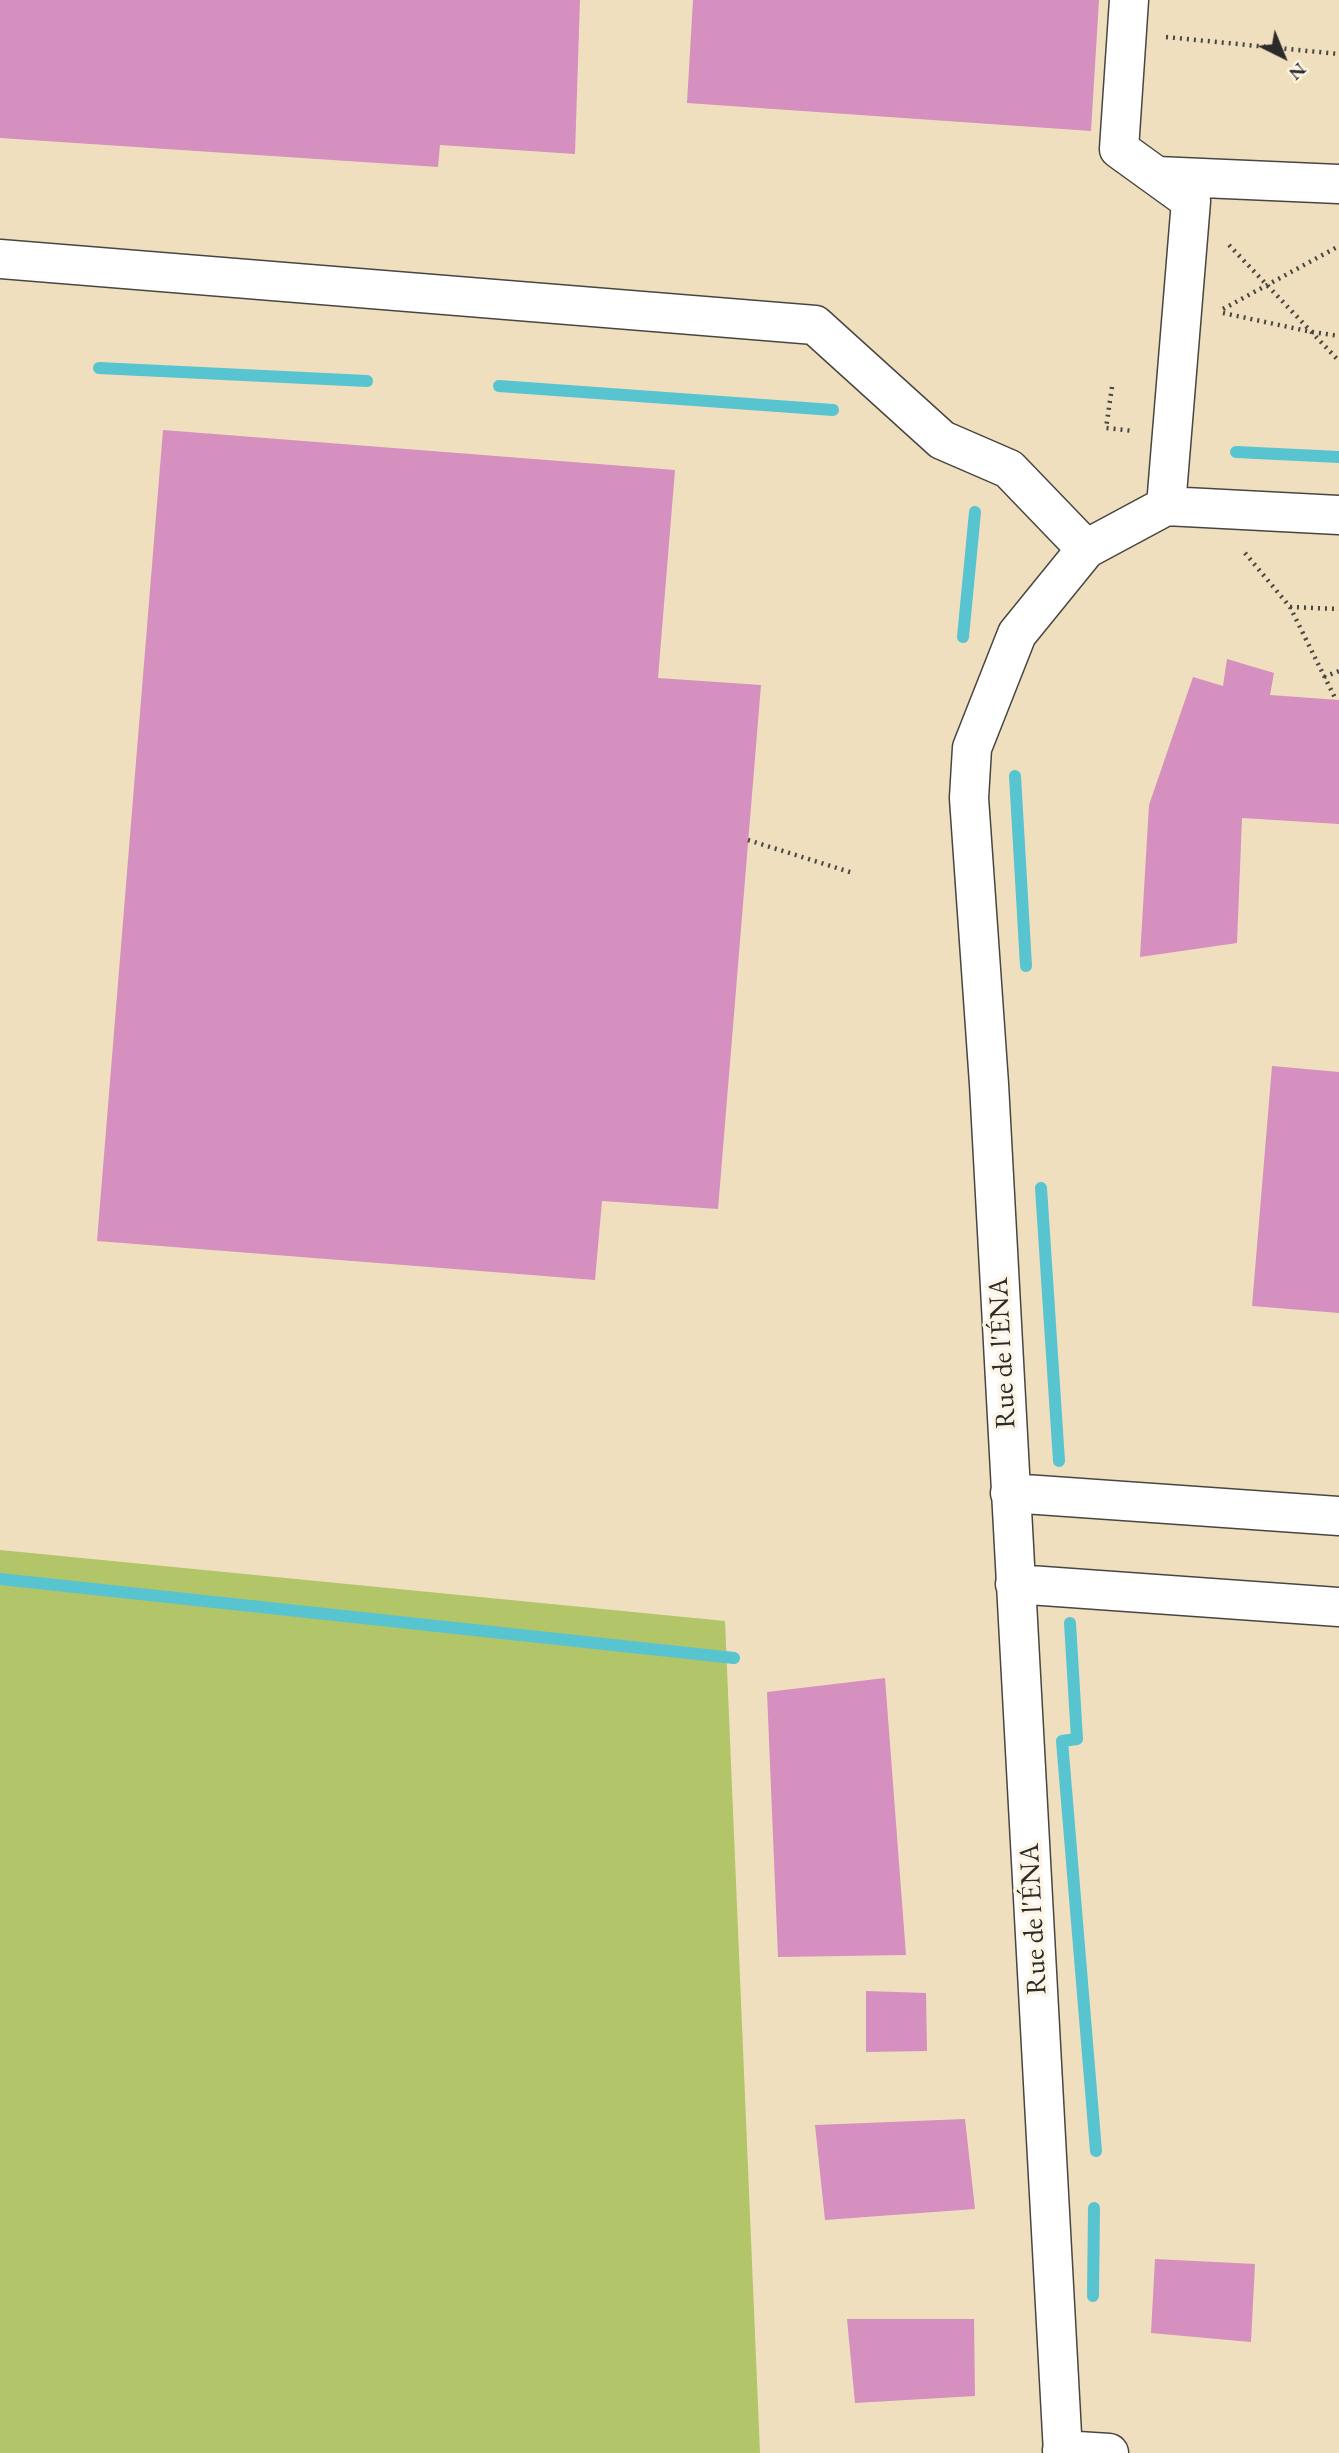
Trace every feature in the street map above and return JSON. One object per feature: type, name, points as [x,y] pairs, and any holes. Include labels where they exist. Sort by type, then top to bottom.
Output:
[{"type":"street","points":[[1129,0],[1119,149],[1191,201],[1167,506],[1339,514]]},
{"type":"street","points":[[1157,176],[1339,184]]},
{"type":"street","points":[[0,259],[815,325],[942,440],[1009,469],[1086,549]]},
{"type":"street","name":"Rue de l'ÉNA","points":[[1063,2451],[989,1084],[969,798],[972,748],[1017,634],[1086,549],[1167,506]]},
{"type":"street","points":[[1010,1493],[1339,1516]]},
{"type":"street","points":[[1015,1584],[1339,1607]]},
{"type":"street","points":[[1063,2451],[1110,2453]]},
{"type":"path","points":[[1179,38],[1339,54]]},
{"type":"path","points":[[1224,241],[1339,361]]},
{"type":"path","points":[[1339,246],[1219,312],[1339,336]]},
{"type":"path","points":[[1260,574],[1290,607],[1336,700]]},
{"type":"path","points":[[1290,607],[1339,608]]},
{"type":"path","points":[[1324,677],[1339,671]]},
{"type":"path","points":[[748,840],[853,873]]},
{"type":"green space","points":[[0,1550],[725,1621],[760,2453],[0,2453]]},
{"type":"building","points":[[0,0],[580,0],[575,154],[440,145],[438,167],[0,138]]},
{"type":"building","points":[[693,0],[1099,0],[1091,131],[687,103]]},
{"type":"building","points":[[163,430],[675,470],[658,678],[761,685],[718,1209],[602,1201],[595,1280],[97,1241]]},
{"type":"building","points":[[1227,659],[1274,673],[1270,695],[1339,700],[1339,824],[1242,818],[1237,943],[1140,957],[1149,805],[1193,677],[1223,686]]},
{"type":"building","points":[[1272,1066],[1339,1072],[1339,1313],[1252,1306]]},
{"type":"building","points":[[885,1678],[906,1955],[778,1957],[767,1692]]},
{"type":"building","points":[[866,1991],[926,1993],[927,2051],[866,2052]]},
{"type":"building","points":[[965,2119],[975,2209],[825,2220],[815,2125]]},
{"type":"building","points":[[1155,2259],[1255,2264],[1251,2342],[1151,2333]]},
{"type":"building","points":[[847,2319],[974,2319],[975,2396],[855,2403]]},
{"type":"waterway","points":[[99,368],[367,381]]},
{"type":"waterway","points":[[499,386],[833,410]]},
{"type":"waterway","points":[[1236,452],[1339,457]]},
{"type":"waterway","points":[[963,637],[975,512]]},
{"type":"waterway","points":[[1015,776],[1026,966]]},
{"type":"waterway","points":[[1041,1188],[1059,1461]]},
{"type":"waterway","points":[[0,1579],[734,1658]]},
{"type":"waterway","points":[[1070,1623],[1077,1739],[1062,1741],[1096,2151]]},
{"type":"waterway","points":[[1093,2296],[1094,2208]]}]
